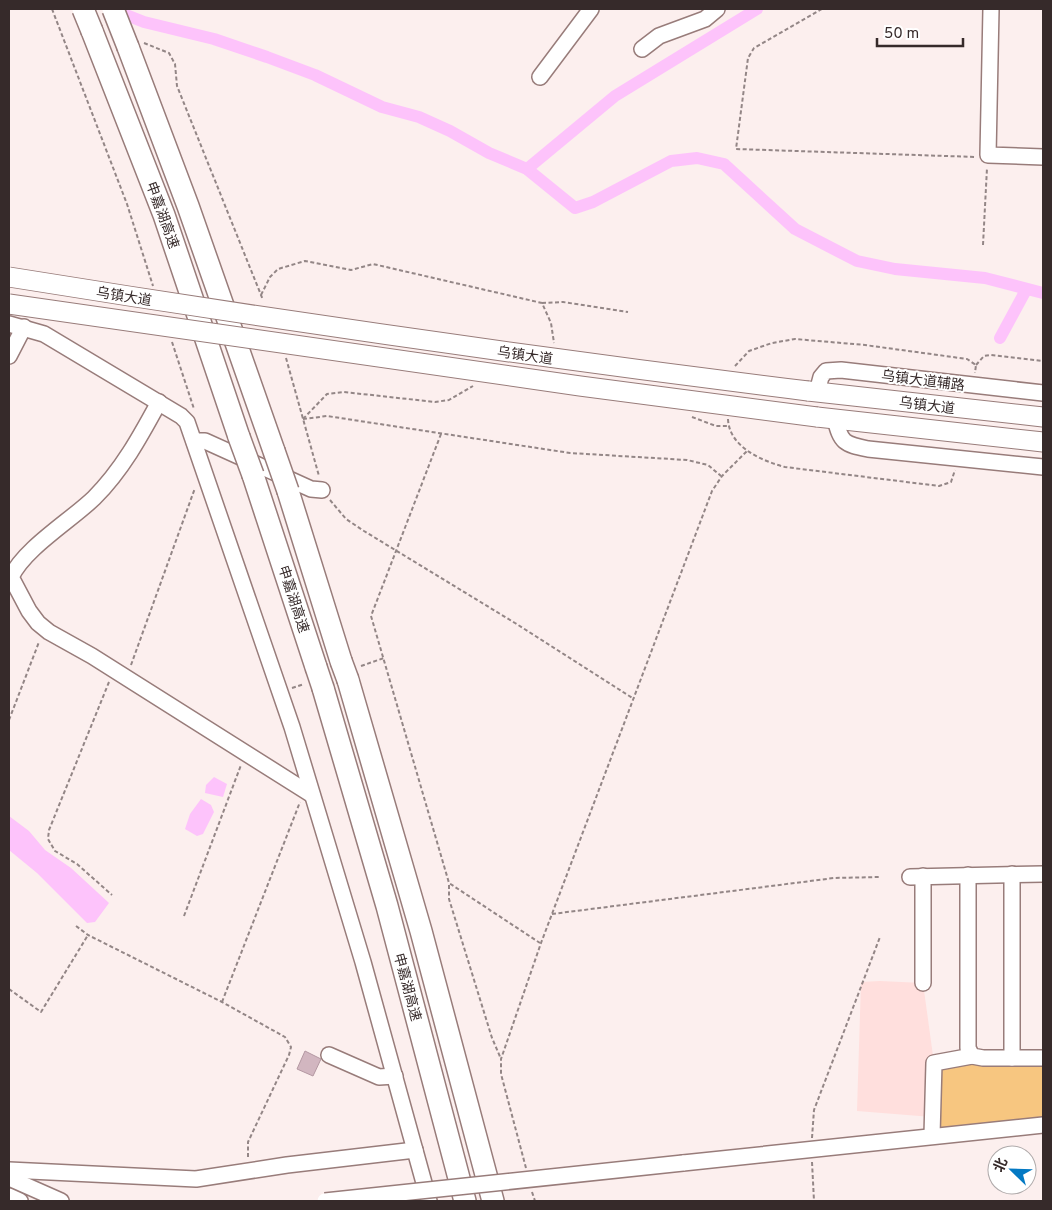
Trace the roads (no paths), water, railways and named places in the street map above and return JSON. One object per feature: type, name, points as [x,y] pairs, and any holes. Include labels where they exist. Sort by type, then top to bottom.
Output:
[{"type":"highway","name":"申嘉湖高速","points":[[84,9],[164,215],[323,688],[384,897],[465,1201]]},
{"type":"highway","name":"申嘉湖高速","points":[[113,9],[136,45],[188,206],[288,491],[345,671],[436,984],[493,1201]]},
{"type":"main road","name":"乌镇大道","points":[[9,278],[279,320],[503,352],[1043,418]]},
{"type":"main road","name":"乌镇大道","points":[[9,304],[580,386],[826,418],[1043,442]]},
{"type":"street","points":[[540,77],[591,9]]},
{"type":"street","points":[[642,49],[659,36],[705,19],[717,9]]},
{"type":"street","points":[[991,9],[988,156],[1043,157]]},
{"type":"street","points":[[9,324],[44,334],[158,402],[187,422],[248,593],[395,1076],[429,1201]]},
{"type":"street","points":[[9,356],[24,327]]},
{"type":"street","name":"乌镇大道辅路","points":[[812,391],[826,371],[841,370],[1043,393]]},
{"type":"street","points":[[158,402],[129,456],[112,478],[93,498],[15,568],[11,577],[14,585],[34,617],[44,628],[308,793]]},
{"type":"street","points":[[826,418],[843,442],[850,445],[868,449],[1043,467]]},
{"type":"street","points":[[194,441],[205,441],[310,489],[322,490]]},
{"type":"street","points":[[1012,874],[1012,1058]]},
{"type":"street","points":[[923,983],[916,876],[1043,874]]},
{"type":"street","points":[[968,875],[968,1048],[972,1056]]},
{"type":"street","points":[[329,1055],[379,1077],[395,1076]]},
{"type":"street","points":[[932,1135],[934,1063],[972,1056],[983,1058],[1043,1058]]},
{"type":"street","points":[[324,1201],[811,1150],[932,1135],[1043,1125]]},
{"type":"street","points":[[9,1170],[196,1179],[415,1150]]},
{"type":"street","points":[[9,1178],[61,1201]]},
{"type":"street","points":[[9,1196],[20,1201]]},
{"type":"waterway","points":[[111,9],[144,22],[214,39],[267,57],[315,75],[382,107],[419,117],[450,131],[489,153],[527,169],[575,208],[593,202],[671,161],[697,158],[724,164],[795,229],[857,261],[895,269],[985,278],[1043,293]]},
{"type":"waterway","points":[[527,169],[615,96],[757,9]]},
{"type":"waterway","points":[[1000,338],[1026,290]]}]
